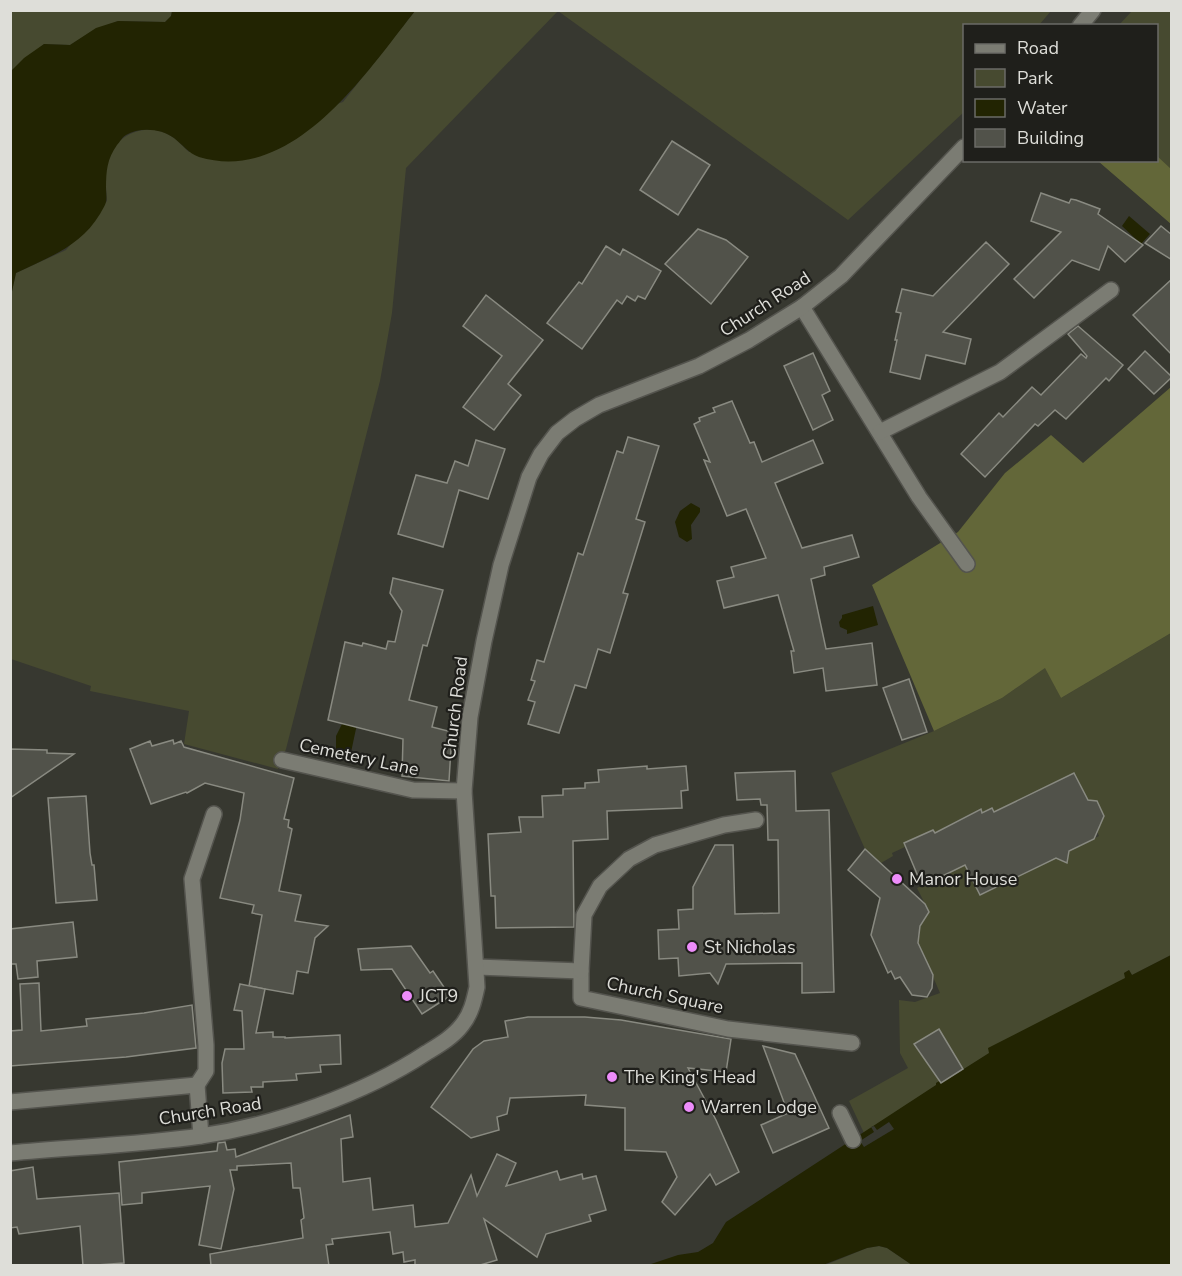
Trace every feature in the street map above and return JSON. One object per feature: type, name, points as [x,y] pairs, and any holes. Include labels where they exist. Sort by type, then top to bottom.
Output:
[{"type":"street","points":[[1082,24],[1093,10]]},
{"type":"street","name":"Church Road","points":[[10,1153],[201,1136],[248,1128],[368,1085],[410,1064],[443,1042],[461,1026],[472,1009],[477,987],[465,791],[470,717],[501,565],[529,477],[541,454],[557,433],[574,419],[599,405],[699,366],[749,340],[802,307],[841,276],[963,148]]},
{"type":"street","points":[[880,432],[1000,372],[1111,290]]},
{"type":"street","points":[[802,307],[919,497],[967,564]]},
{"type":"street","name":"Cemetery Lane","points":[[282,760],[412,790],[465,791]]},
{"type":"street","points":[[201,1136],[197,1085],[206,1071],[206,1045],[192,879],[214,814]]},
{"type":"street","points":[[477,967],[581,971],[584,915],[600,886],[629,859],[655,845],[724,825],[756,820]]},
{"type":"street","name":"Church Square","points":[[581,971],[581,998],[728,1029],[852,1044]]},
{"type":"street","points":[[10,1102],[197,1085]]},
{"type":"street","points":[[840,1113],[853,1140]]},
{"type":"green space","points":[[11,11],[172,11],[171,16],[165,22],[118,21],[96,29],[70,45],[44,44],[11,74]]},
{"type":"green space","points":[[415,11],[558,11],[406,168],[392,313],[380,381],[286,749],[278,769],[184,744],[189,711],[90,691],[91,686],[11,659],[11,296],[16,273],[66,250],[107,201],[107,163],[113,149],[126,136],[143,130],[162,132],[174,138],[189,152],[343,102]]},
{"type":"green space","points":[[558,11],[1051,11],[1040,24],[963,24],[963,113],[848,220]]},
{"type":"green space","points":[[1132,11],[1171,11],[1171,224],[1099,162],[1158,162],[1158,24],[1120,24]]},
{"type":"green space","points":[[1171,633],[1171,955],[1132,975],[1129,970],[1124,973],[1126,978],[990,1053],[948,1079],[936,1083],[937,1085],[864,1133],[849,1101],[908,1068],[900,1053],[899,1000],[915,1002],[940,993],[918,942],[919,928],[929,912],[917,888],[965,865],[981,895],[1099,836],[1096,829],[1097,801],[1088,800],[1074,773],[994,812],[982,813],[980,809],[945,827],[947,832],[937,837],[933,830],[904,843],[905,847],[892,853],[893,856],[881,863],[865,849],[831,773],[934,731],[1002,698],[1046,667],[1061,698]]},
{"type":"green space","points":[[879,1246],[887,1248],[912,1265],[823,1266],[867,1248]]},
{"type":"shaded area","points":[[1158,157],[1171,169],[1171,224],[1099,162],[1158,162]]},
{"type":"shaded area","points":[[1171,387],[1171,633],[1061,698],[1045,668],[1002,698],[934,731],[872,585],[958,532],[1005,473],[1051,435],[1083,463]]},
{"type":"water","points":[[172,11],[415,11],[374,64],[324,118],[296,139],[266,155],[233,161],[199,157],[163,132],[143,130],[131,132],[125,136],[109,160],[106,176],[106,202],[100,214],[83,235],[73,243],[16,273],[11,296],[11,71],[24,58],[44,44],[70,45],[96,28],[118,21],[165,22],[171,16]]},
{"type":"water","points":[[1129,216],[1150,234],[1141,244],[1122,226]]},
{"type":"water","points":[[691,503],[700,508],[700,512],[691,525],[692,539],[687,542],[679,537],[675,522],[680,511]]},
{"type":"water","points":[[873,606],[878,625],[847,634],[847,630],[840,627],[839,622],[842,615]]},
{"type":"water","points":[[344,720],[357,724],[350,757],[336,754],[336,736]]},
{"type":"water","points":[[1171,955],[1171,1265],[912,1265],[887,1248],[879,1246],[867,1248],[823,1265],[645,1266],[678,1255],[698,1252],[713,1243],[726,1222],[936,1083],[946,1077],[948,1079],[989,1053],[988,1048],[1125,978],[1124,973],[1129,970],[1132,975]]},
{"type":"pier","points":[[889,1122],[894,1129],[864,1147],[860,1141],[874,1132],[871,1127],[874,1126],[877,1130]]},
{"type":"building","points":[[672,141],[710,165],[678,215],[640,190]]},
{"type":"building","points":[[1041,193],[1069,203],[1071,199],[1076,200],[1100,209],[1098,214],[1143,245],[1125,262],[1108,246],[1099,270],[1072,260],[1034,298],[1014,279],[1061,232],[1031,221]]},
{"type":"building","points":[[1161,226],[1172,235],[1172,260],[1145,243]]},
{"type":"building","points":[[698,229],[726,240],[748,257],[711,304],[665,264]]},
{"type":"building","points":[[986,242],[1009,264],[943,332],[971,339],[965,364],[926,355],[920,379],[890,372],[901,313],[896,312],[902,289],[933,296]]},
{"type":"building","points":[[606,246],[620,255],[623,249],[661,271],[645,299],[638,296],[635,301],[627,296],[622,304],[617,300],[582,349],[547,323],[579,282],[582,284]]},
{"type":"building","points":[[1172,279],[1172,355],[1133,315]]},
{"type":"building","points":[[486,295],[543,340],[508,384],[521,395],[494,430],[463,407],[502,356],[463,326]]},
{"type":"building","points":[[1078,326],[1123,365],[1109,381],[1106,378],[1066,419],[1055,410],[1038,426],[1035,424],[985,477],[961,454],[999,413],[1003,417],[1032,387],[1041,395],[1081,354],[1086,358],[1087,356],[1068,334]]},
{"type":"building","points":[[1145,351],[1172,377],[1154,394],[1128,369]]},
{"type":"building","points":[[813,353],[830,391],[822,395],[833,420],[813,430],[784,366]]},
{"type":"building","points":[[732,401],[750,443],[754,442],[762,462],[813,440],[823,463],[775,483],[802,548],[852,535],[859,557],[824,567],[825,575],[811,579],[826,649],[872,643],[877,685],[826,691],[823,668],[794,673],[791,651],[794,651],[778,595],[724,608],[717,581],[734,577],[731,567],[766,558],[746,509],[727,516],[704,460],[710,462],[694,424],[700,421],[699,418],[715,412],[713,408]]},
{"type":"building","points":[[628,437],[659,446],[636,519],[645,522],[623,593],[628,594],[610,653],[598,649],[586,688],[575,685],[559,733],[528,724],[535,702],[528,700],[535,681],[531,680],[537,660],[544,662],[578,553],[583,555],[617,451],[623,453]]},
{"type":"building","points":[[476,440],[505,449],[488,499],[459,490],[443,547],[398,534],[416,475],[447,483],[455,461],[468,466]]},
{"type":"building","points":[[393,578],[443,590],[427,646],[423,645],[409,700],[437,707],[432,727],[452,732],[449,781],[402,776],[403,739],[328,720],[345,642],[362,646],[363,643],[386,649],[388,641],[395,642],[402,611],[390,593]]},
{"type":"building","points":[[909,679],[927,732],[902,740],[883,688]]},
{"type":"building","points":[[173,740],[174,744],[181,741],[184,747],[294,778],[284,819],[289,820],[288,827],[292,829],[279,891],[301,895],[295,921],[328,926],[315,938],[308,973],[297,971],[293,994],[249,986],[262,915],[252,913],[254,905],[220,898],[240,820],[244,793],[205,783],[187,793],[151,804],[130,749],[150,741],[152,746]]},
{"type":"building","points":[[10,749],[47,750],[47,753],[74,754],[10,798]]},
{"type":"building","points":[[647,766],[647,769],[686,766],[688,790],[681,791],[682,808],[607,811],[608,839],[573,841],[574,927],[496,928],[495,896],[491,896],[488,834],[521,832],[519,817],[543,817],[542,796],[563,795],[563,789],[585,788],[585,783],[599,782],[598,770]]},
{"type":"building","points":[[795,771],[796,811],[829,810],[834,992],[802,993],[802,963],[726,964],[718,984],[710,973],[679,976],[678,958],[659,959],[658,930],[679,929],[678,910],[693,909],[693,887],[715,845],[733,845],[735,914],[779,913],[778,840],[768,840],[767,805],[761,805],[760,799],[737,800],[735,773]]},
{"type":"building","name":"Manor House","points":[[1074,773],[1088,800],[1097,801],[1104,816],[1094,839],[1069,851],[1067,863],[1056,858],[980,895],[965,865],[922,886],[904,843],[933,830],[935,833],[981,809],[982,813],[992,808],[994,812]]},
{"type":"building","points":[[86,796],[90,853],[92,865],[94,865],[97,900],[56,903],[48,798]]},
{"type":"building","points":[[865,849],[925,904],[929,912],[920,926],[918,943],[933,975],[932,988],[927,997],[912,995],[900,977],[895,979],[891,971],[888,973],[871,935],[880,898],[848,870]]},
{"type":"building","points":[[73,922],[77,957],[37,961],[38,977],[18,979],[16,964],[10,964],[10,929]]},
{"type":"building","points":[[411,946],[430,973],[433,971],[450,996],[422,1014],[392,969],[361,970],[358,949]]},
{"type":"building","points":[[39,983],[41,1031],[87,1026],[86,1019],[192,1005],[196,1048],[126,1057],[10,1066],[10,1031],[22,1030],[20,984]]},
{"type":"building","points":[[240,984],[265,989],[256,1033],[273,1032],[273,1037],[285,1038],[340,1035],[341,1064],[320,1065],[321,1072],[296,1074],[297,1080],[263,1082],[263,1087],[251,1087],[252,1092],[223,1093],[222,1063],[225,1049],[244,1049],[242,1011],[234,1010]]},
{"type":"building","points":[[528,1017],[585,1017],[621,1020],[731,1039],[726,1072],[688,1068],[716,1120],[739,1172],[716,1185],[710,1174],[675,1215],[662,1202],[677,1177],[666,1152],[625,1150],[625,1108],[585,1105],[586,1095],[510,1098],[507,1114],[497,1117],[499,1130],[471,1138],[431,1107],[473,1049],[484,1041],[508,1037],[505,1021]]},
{"type":"building","points":[[939,1029],[963,1069],[941,1083],[914,1044]]},
{"type":"building","points":[[763,1046],[795,1054],[829,1128],[773,1153],[761,1125],[788,1113]]},
{"type":"building","points":[[350,1115],[353,1137],[341,1139],[343,1182],[370,1178],[373,1210],[413,1205],[415,1227],[448,1223],[471,1175],[477,1196],[497,1154],[516,1163],[506,1186],[557,1171],[560,1180],[582,1174],[583,1179],[596,1176],[606,1210],[589,1215],[591,1221],[546,1234],[537,1257],[484,1219],[497,1260],[477,1266],[415,1266],[415,1260],[404,1262],[403,1252],[393,1254],[390,1232],[332,1239],[333,1244],[326,1245],[329,1266],[211,1266],[210,1254],[303,1238],[301,1220],[304,1218],[300,1188],[293,1188],[291,1163],[237,1166],[237,1170],[230,1170],[234,1189],[221,1249],[199,1245],[210,1186],[142,1193],[142,1203],[122,1205],[119,1162],[217,1151],[218,1143],[225,1142],[227,1150],[235,1149],[236,1157]]},
{"type":"building","points":[[33,1167],[37,1199],[119,1193],[124,1263],[83,1266],[80,1226],[19,1234],[17,1227],[10,1228],[10,1171]]},
{"type":"place","name":"Manor House","points":[[897,879]]},
{"type":"place","name":"St Nicholas","points":[[692,947]]},
{"type":"place","name":"JCT9","points":[[407,996]]},
{"type":"place","name":"The King's Head","points":[[612,1077]]},
{"type":"place","name":"Warren Lodge","points":[[689,1107]]}]
